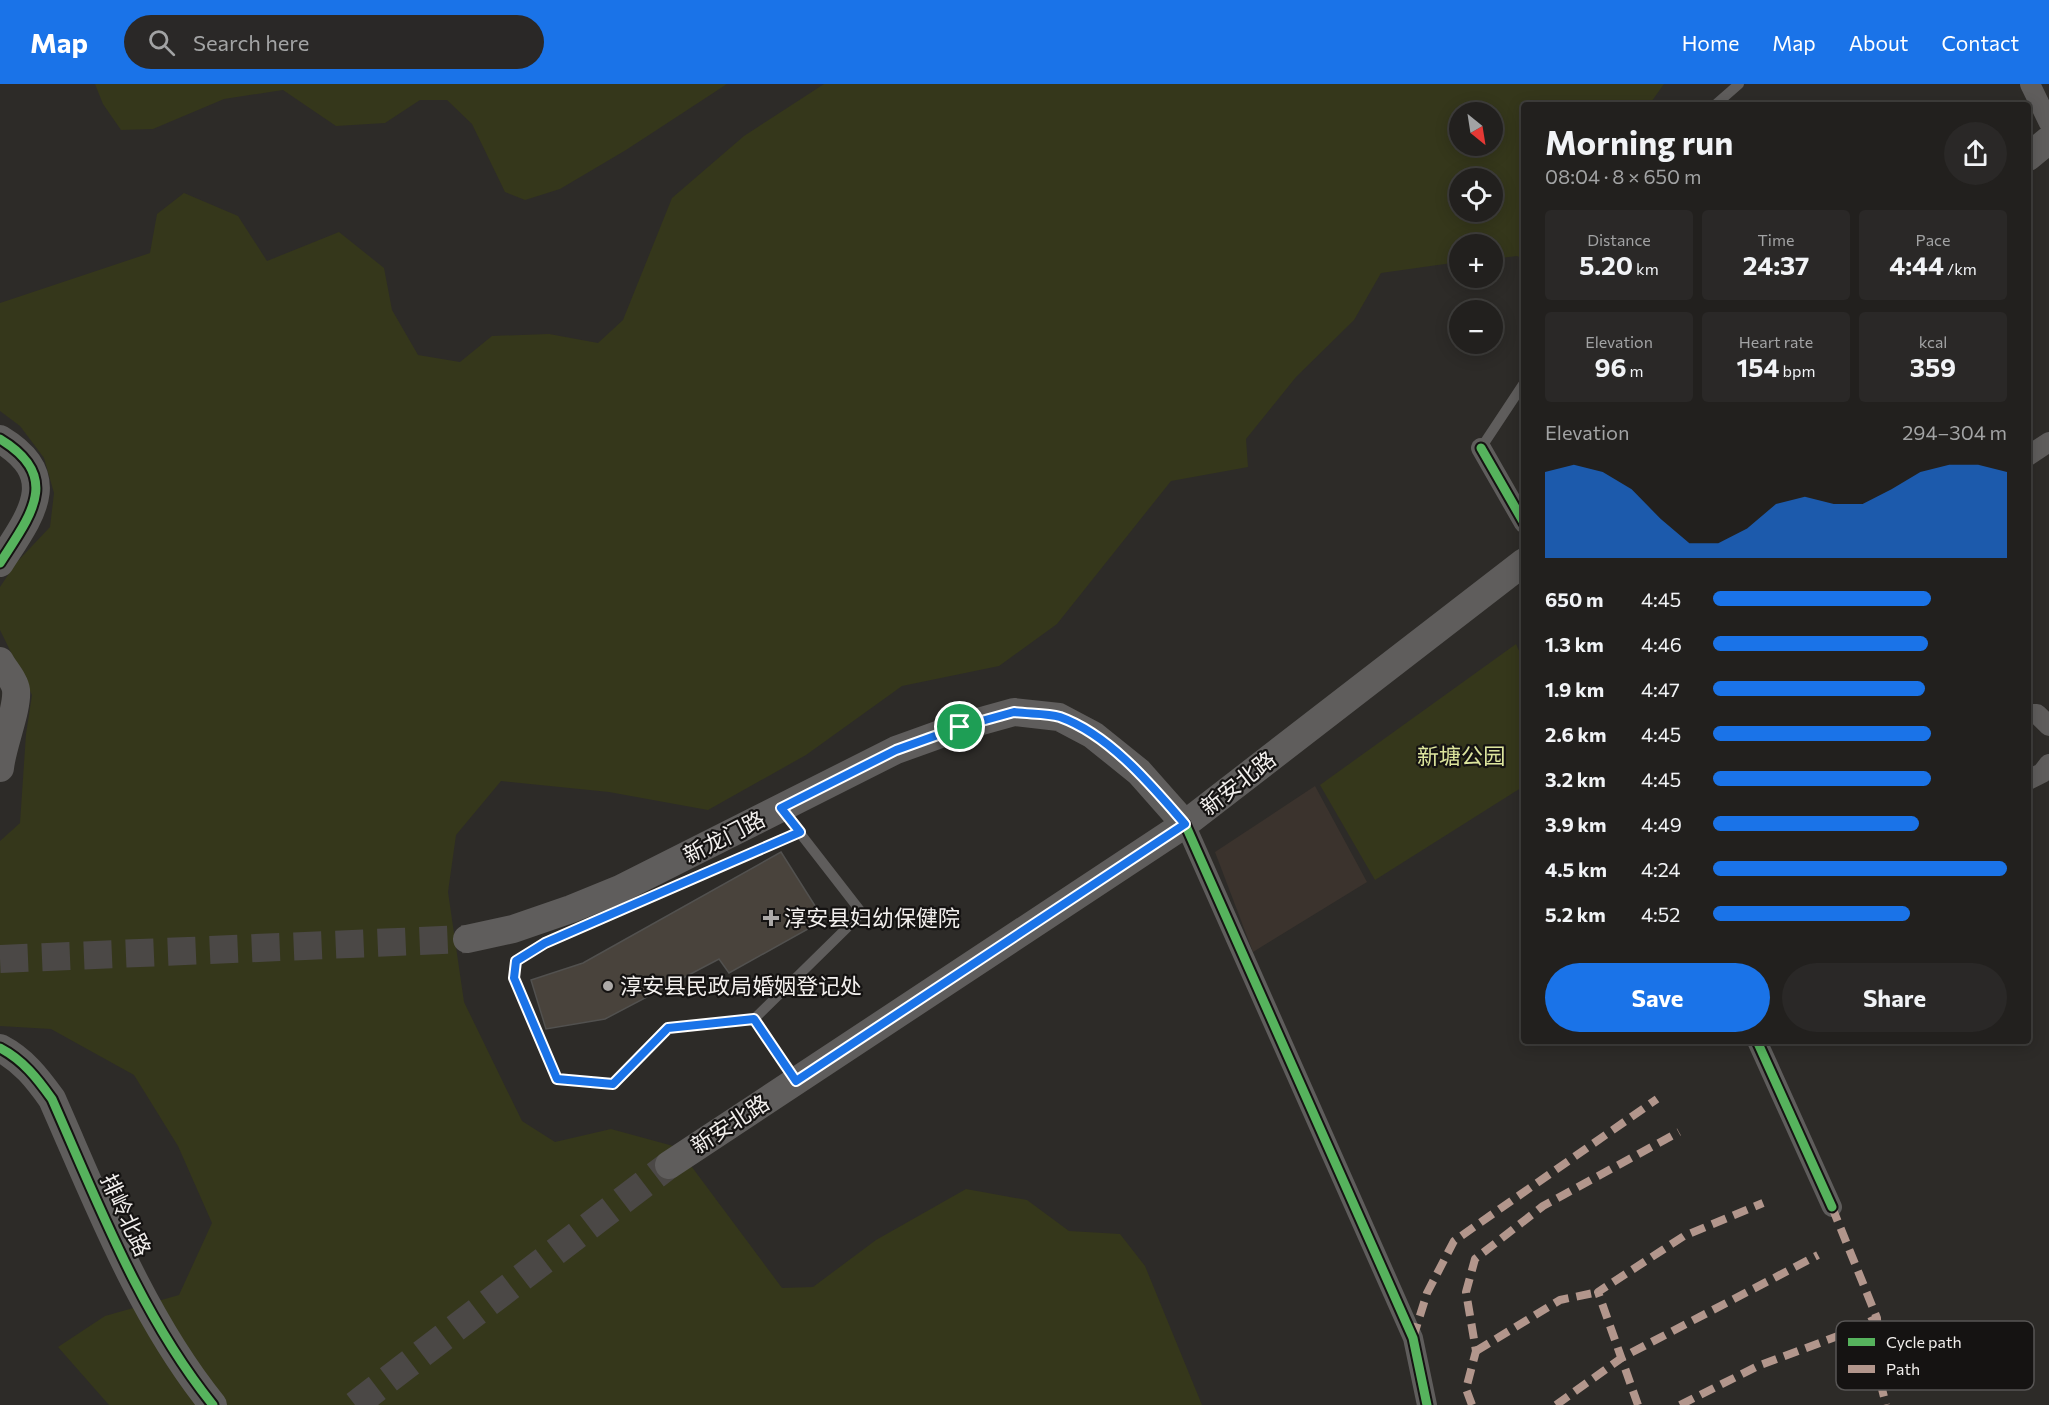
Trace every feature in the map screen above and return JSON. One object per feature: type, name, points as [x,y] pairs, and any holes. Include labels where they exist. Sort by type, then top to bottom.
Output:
[{"type":"main road","points":[[2031,155],[2049,140]]},
{"type":"main road","points":[[0,439],[18,450],[28,463],[36,478],[37,496],[31,514],[0,563]]},
{"type":"main road","name":"新安北路","points":[[669,1165],[1185,824],[1521,564]]},
{"type":"main road","points":[[0,662],[16,689],[11,720],[1,752],[0,768]]},
{"type":"main road","name":"新龙门路","points":[[467,939],[513,929],[620,889],[896,750],[960,727],[1014,712],[1059,717],[1093,735],[1139,772],[1185,824]]},
{"type":"main road","name":"排岭北路","points":[[0,1048],[15,1056],[36,1076],[52,1099],[131,1271],[186,1372],[213,1405]]},
{"type":"street","points":[[2030,84],[2049,123]]},
{"type":"street","points":[[2031,454],[2049,442]]},
{"type":"street","points":[[1481,448],[1521,518]]},
{"type":"street","points":[[2031,714],[2037,714],[2049,726]]},
{"type":"street","points":[[2031,778],[2042,773],[2049,764]]},
{"type":"street","points":[[1185,824],[1413,1338],[1427,1405]]},
{"type":"street","points":[[1757,1044],[1832,1207]]},
{"type":"lane","points":[[1718,102],[1739,84]]},
{"type":"lane","points":[[1481,448],[1521,387]]},
{"type":"lane","points":[[781,808],[800,832],[862,913],[754,1019],[668,1028],[613,1084],[557,1079],[514,978],[516,961],[545,943],[800,832]]},
{"type":"lane","points":[[754,1019],[796,1081]]},
{"type":"shaded area","points":[[1315,786],[1367,882],[1253,952],[1215,852]]},
{"type":"green space","points":[[95,84],[727,84],[626,150],[560,189],[525,200],[505,192],[472,124],[447,100],[420,100],[385,123],[336,126],[283,90],[224,99],[153,129],[121,130],[103,104]]},
{"type":"green space","points":[[824,84],[1664,84],[1651,102],[1521,102],[1521,258],[1503,258],[1503,234],[1449,234],[1449,263],[1381,273],[1354,320],[1296,377],[1246,439],[1248,467],[1171,481],[1057,624],[999,666],[902,686],[806,755],[708,810],[609,792],[501,781],[456,835],[448,892],[464,1002],[522,1121],[555,1142],[611,1129],[677,1147],[782,1288],[813,1287],[876,1240],[966,1189],[1027,1200],[1069,1231],[1120,1234],[1145,1266],[1202,1405],[109,1405],[58,1347],[105,1316],[179,1295],[212,1223],[178,1146],[134,1075],[51,1029],[0,1026],[0,841],[20,823],[26,734],[32,695],[0,630],[0,587],[16,563],[50,527],[54,493],[44,458],[20,426],[0,411],[0,303],[150,253],[157,214],[184,193],[238,216],[267,261],[339,232],[384,268],[392,310],[418,355],[460,362],[492,336],[549,334],[598,343],[623,320],[672,198],[744,136]]},
{"type":"green space","name":"新塘公园","points":[[1516,644],[1521,655],[1521,788],[1375,880],[1320,785]]},
{"type":"building","name":"淳安县妇幼保健院","points":[[781,852],[824,920],[729,973],[719,959],[605,1019],[546,1029],[531,980],[583,963]]},
{"type":"tunnel","points":[[0,959],[467,939]]},
{"type":"tunnel","points":[[355,1405],[669,1165]]},
{"type":"marked path","points":[[1413,1338],[1427,1293],[1454,1241],[1657,1099]]},
{"type":"marked path","points":[[1472,1405],[1466,1389],[1476,1351],[1466,1292],[1475,1259],[1543,1206],[1679,1132]]},
{"type":"marked path","points":[[1638,1405],[1598,1292],[1684,1236],[1763,1203]]},
{"type":"marked path","points":[[1832,1207],[1877,1321]]},
{"type":"marked path","points":[[1556,1405],[1623,1357],[1818,1255]]},
{"type":"marked path","points":[[1476,1351],[1560,1300],[1598,1292]]},
{"type":"marked path","points":[[1871,1321],[1877,1318]]},
{"type":"marked path","points":[[1680,1405],[1758,1366],[1836,1337]]},
{"type":"marked path","points":[[1882,1390],[1886,1405]]},
{"type":"cycle path","points":[[0,439],[19,453],[31,468],[36,483],[35,498],[30,513],[0,563]]},
{"type":"cycle path","points":[[1481,448],[1521,518]]},
{"type":"cycle path","points":[[1185,824],[1413,1338],[1427,1405]]},
{"type":"cycle path","points":[[1758,1044],[1832,1207]]},
{"type":"cycle path","points":[[0,1048],[29,1070],[52,1099],[123,1258],[164,1334],[187,1371],[213,1405]]},
{"type":"place","name":"淳安县妇幼保健院","points":[[771,918]]},
{"type":"place","name":"淳安县民政局婚姻登记处","points":[[608,986]]},
{"type":"route","points":[[1014,712],[1059,717],[1093,735],[1139,772],[1185,824],[796,1081],[754,1019],[668,1028],[613,1084],[557,1079],[514,978],[516,961],[545,943],[800,832],[781,808],[896,750],[960,727],[1014,712]]}]
